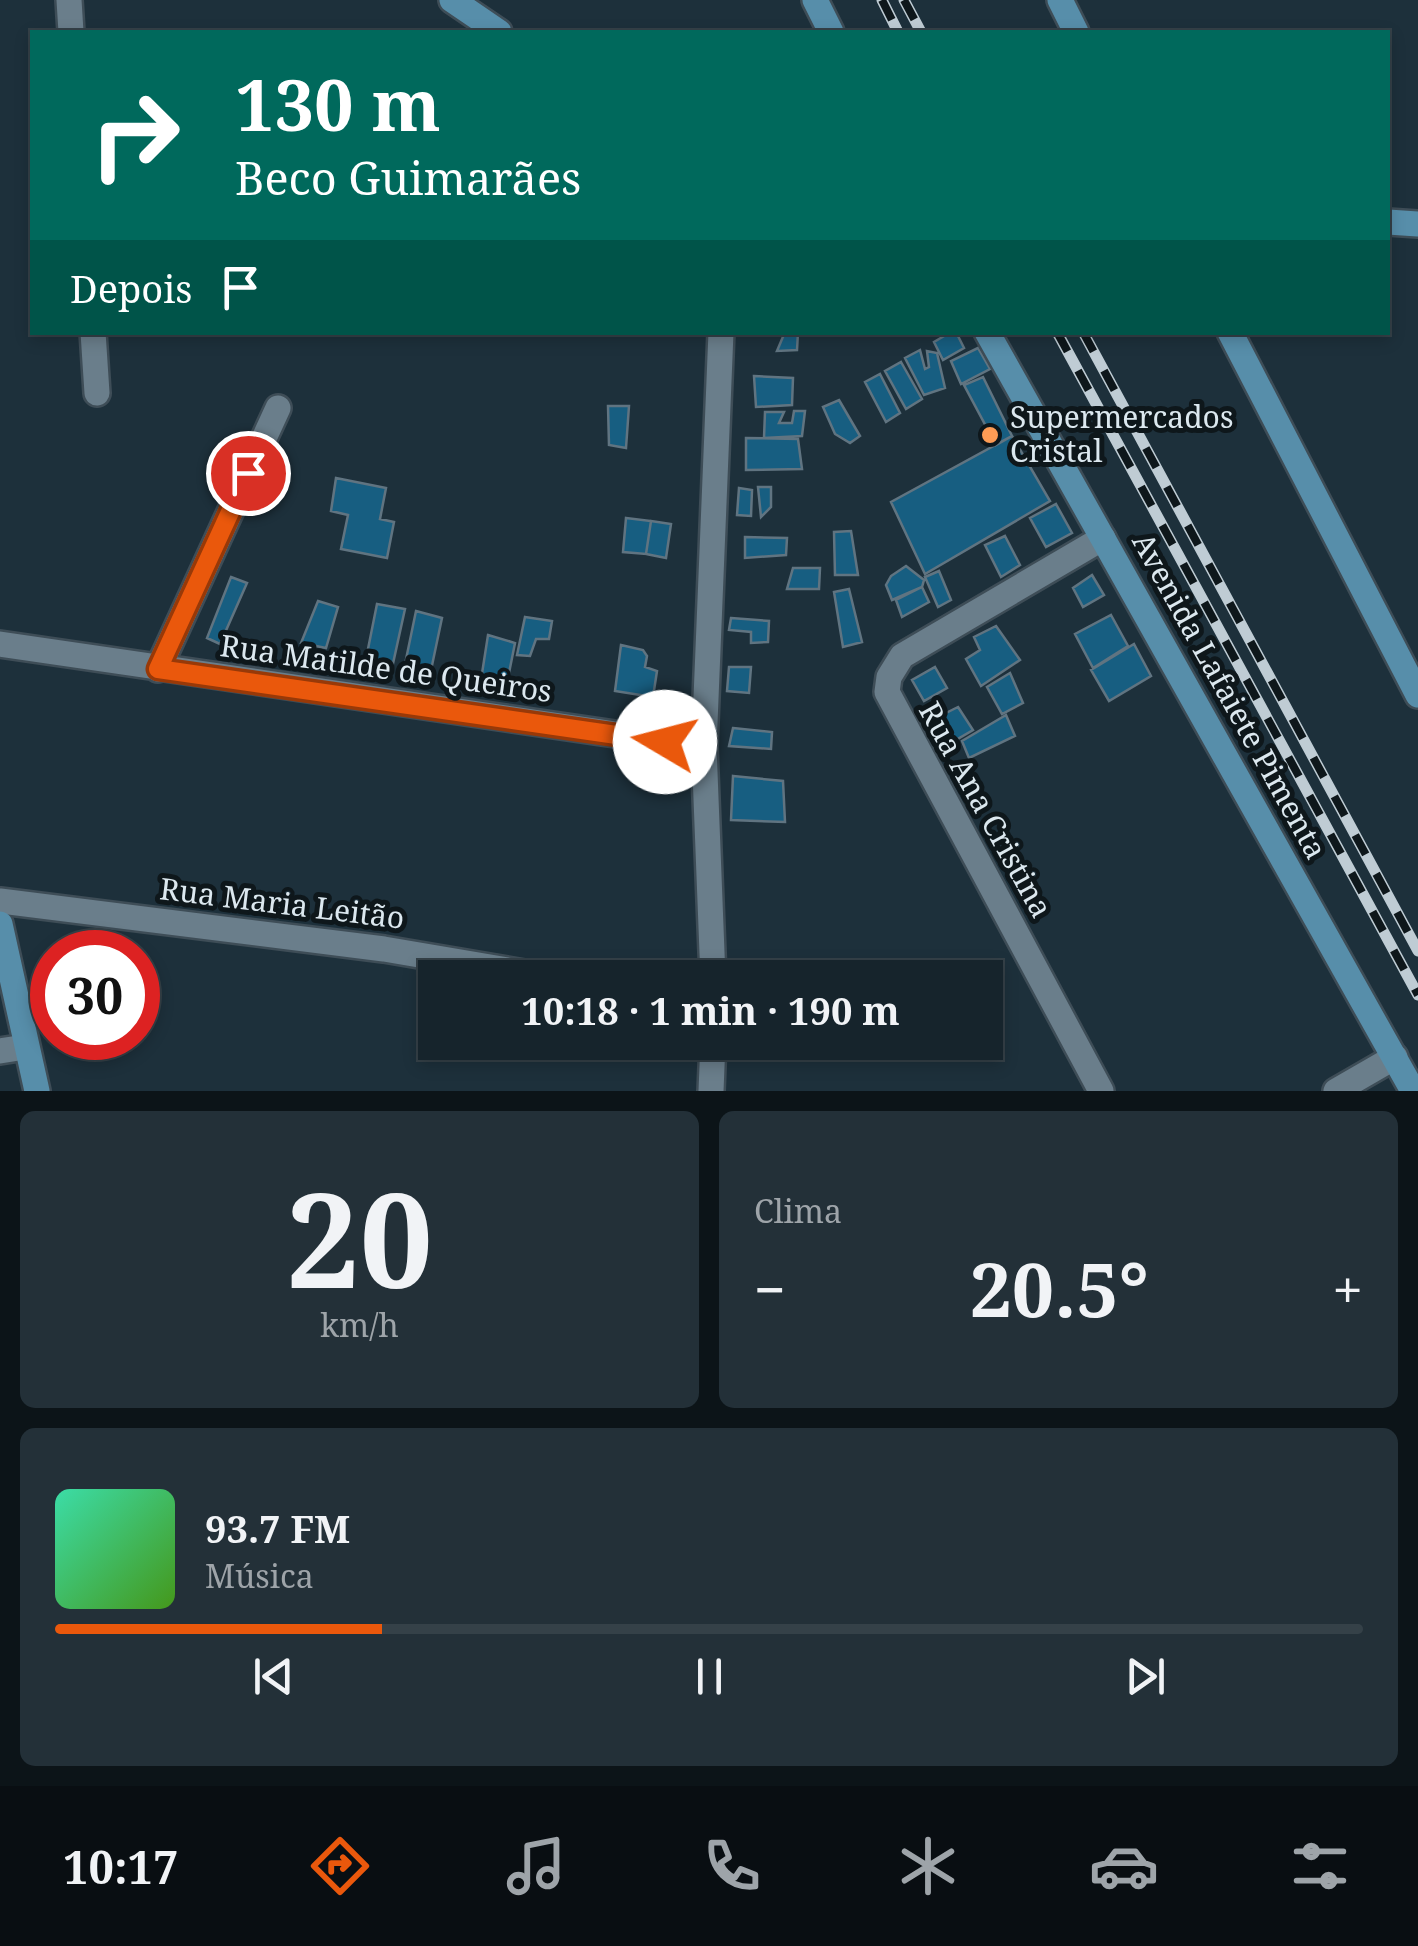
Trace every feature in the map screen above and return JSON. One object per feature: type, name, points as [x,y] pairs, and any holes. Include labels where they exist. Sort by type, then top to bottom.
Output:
[{"type":"main road","points":[[452,0],[496,30]]},
{"type":"main road","points":[[815,0],[830,30]]},
{"type":"main road","points":[[1060,0],[1075,30]]},
{"type":"main road","points":[[1390,222],[1418,224]]},
{"type":"main road","name":"Avenida Lafaiete Pimenta","points":[[989,335],[1413,1091]]},
{"type":"main road","points":[[1232,335],[1418,695]]},
{"type":"main road","points":[[0,924],[12,1049],[37,1091]]},
{"type":"street","points":[[69,0],[71,30]]},
{"type":"street","points":[[93,335],[98,392]]},
{"type":"street","points":[[712,960],[704,748],[721,335]]},
{"type":"street","points":[[158,669],[278,408]]},
{"type":"street","name":"Rua Ana Cristina","points":[[1101,1091],[887,692],[889,677],[902,656],[1103,538]]},
{"type":"street","name":"Rua Matilde de Queiros","points":[[0,644],[704,748]]},
{"type":"street","name":"Rua Maria Leitão","points":[[0,901],[384,948],[452,960]]},
{"type":"street","points":[[1336,1091],[1394,1057]]},
{"type":"street","points":[[711,1091],[712,1060]]},
{"type":"building","points":[[784,335],[798,335],[797,350],[777,351]]},
{"type":"building","points":[[946,335],[958,335],[964,348],[943,360],[934,342]]},
{"type":"building","points":[[978,348],[990,369],[961,384],[951,361]]},
{"type":"building","points":[[920,350],[925,369],[929,367],[927,351],[937,353],[945,388],[924,395],[905,358]]},
{"type":"building","points":[[901,362],[922,399],[906,409],[885,371]]},
{"type":"building","points":[[880,374],[900,413],[886,422],[865,382]]},
{"type":"building","points":[[754,376],[793,378],[792,405],[756,407]]},
{"type":"building","points":[[983,377],[1012,436],[996,445],[964,385]]},
{"type":"building","points":[[839,400],[860,436],[850,443],[835,434],[823,407]]},
{"type":"building","points":[[608,406],[629,406],[626,448],[609,445]]},
{"type":"building","points":[[794,411],[805,411],[802,436],[764,438],[765,412],[784,412],[779,423],[792,423]]},
{"type":"building","points":[[1012,436],[1050,501],[925,574],[891,502]]},
{"type":"building","points":[[746,438],[798,439],[802,469],[746,470]]},
{"type":"building","points":[[336,478],[386,488],[380,519],[394,522],[387,558],[341,549],[348,515],[331,511]]},
{"type":"building","points":[[758,487],[771,487],[771,507],[761,517]]},
{"type":"building","points":[[739,488],[752,490],[751,516],[737,515]]},
{"type":"building","points":[[1056,504],[1072,533],[1046,547],[1030,518]]},
{"type":"building","points":[[626,518],[651,521],[646,554],[623,552]]},
{"type":"building","points":[[651,521],[671,524],[666,558],[646,554]]},
{"type":"building","points":[[851,531],[858,575],[835,575],[834,532]]},
{"type":"building","points":[[1005,536],[1020,565],[1001,577],[985,545]]},
{"type":"building","points":[[745,537],[787,538],[786,555],[745,558]]},
{"type":"building","points":[[906,566],[924,580],[922,587],[892,600],[886,585],[891,576]]},
{"type":"building","points":[[793,568],[820,568],[819,589],[787,589]]},
{"type":"building","points":[[939,571],[951,600],[938,607],[925,577]]},
{"type":"building","points":[[1092,575],[1104,595],[1083,607],[1073,588]]},
{"type":"building","points":[[231,577],[247,583],[220,644],[207,638]]},
{"type":"building","points":[[922,587],[929,602],[902,617],[896,600]]},
{"type":"building","points":[[849,589],[862,642],[843,647],[834,592]]},
{"type":"building","points":[[318,601],[338,607],[326,648],[301,643]]},
{"type":"building","points":[[377,604],[405,609],[392,668],[365,664]]},
{"type":"building","points":[[416,611],[442,618],[430,675],[404,669]]},
{"type":"building","points":[[1111,615],[1128,646],[1093,668],[1075,634]]},
{"type":"building","points":[[525,617],[552,621],[549,639],[536,639],[530,656],[517,655]]},
{"type":"building","points":[[731,618],[769,621],[768,642],[751,643],[751,632],[729,630]]},
{"type":"building","points":[[996,626],[1020,660],[981,686],[966,659],[980,650],[974,637]]},
{"type":"building","points":[[488,635],[515,643],[506,688],[481,680]]},
{"type":"building","points":[[1134,644],[1151,676],[1109,701],[1091,670]]},
{"type":"building","points":[[621,645],[643,650],[647,656],[645,667],[657,671],[653,697],[615,691]]},
{"type":"building","points":[[729,667],[751,667],[749,693],[727,691]]},
{"type":"building","points":[[935,667],[947,688],[924,701],[912,680]]},
{"type":"building","points":[[1010,673],[1023,703],[1002,714],[987,687]]},
{"type":"building","points":[[958,707],[973,730],[949,744],[934,719]]},
{"type":"building","points":[[1006,715],[1015,736],[969,758],[962,741]]},
{"type":"building","points":[[733,728],[772,732],[771,749],[729,746]]},
{"type":"building","points":[[733,776],[783,781],[785,822],[731,820]]},
{"type":"railway","points":[[882,0],[897,30]]},
{"type":"railway","points":[[904,0],[920,30]]},
{"type":"railway","points":[[1059,335],[1418,995]]},
{"type":"railway","points":[[1085,335],[1418,951]]},
{"type":"place","name":"Supermercados Cristal","points":[[990,435]]},
{"type":"route","points":[[248,473],[158,669],[665,742]]}]
